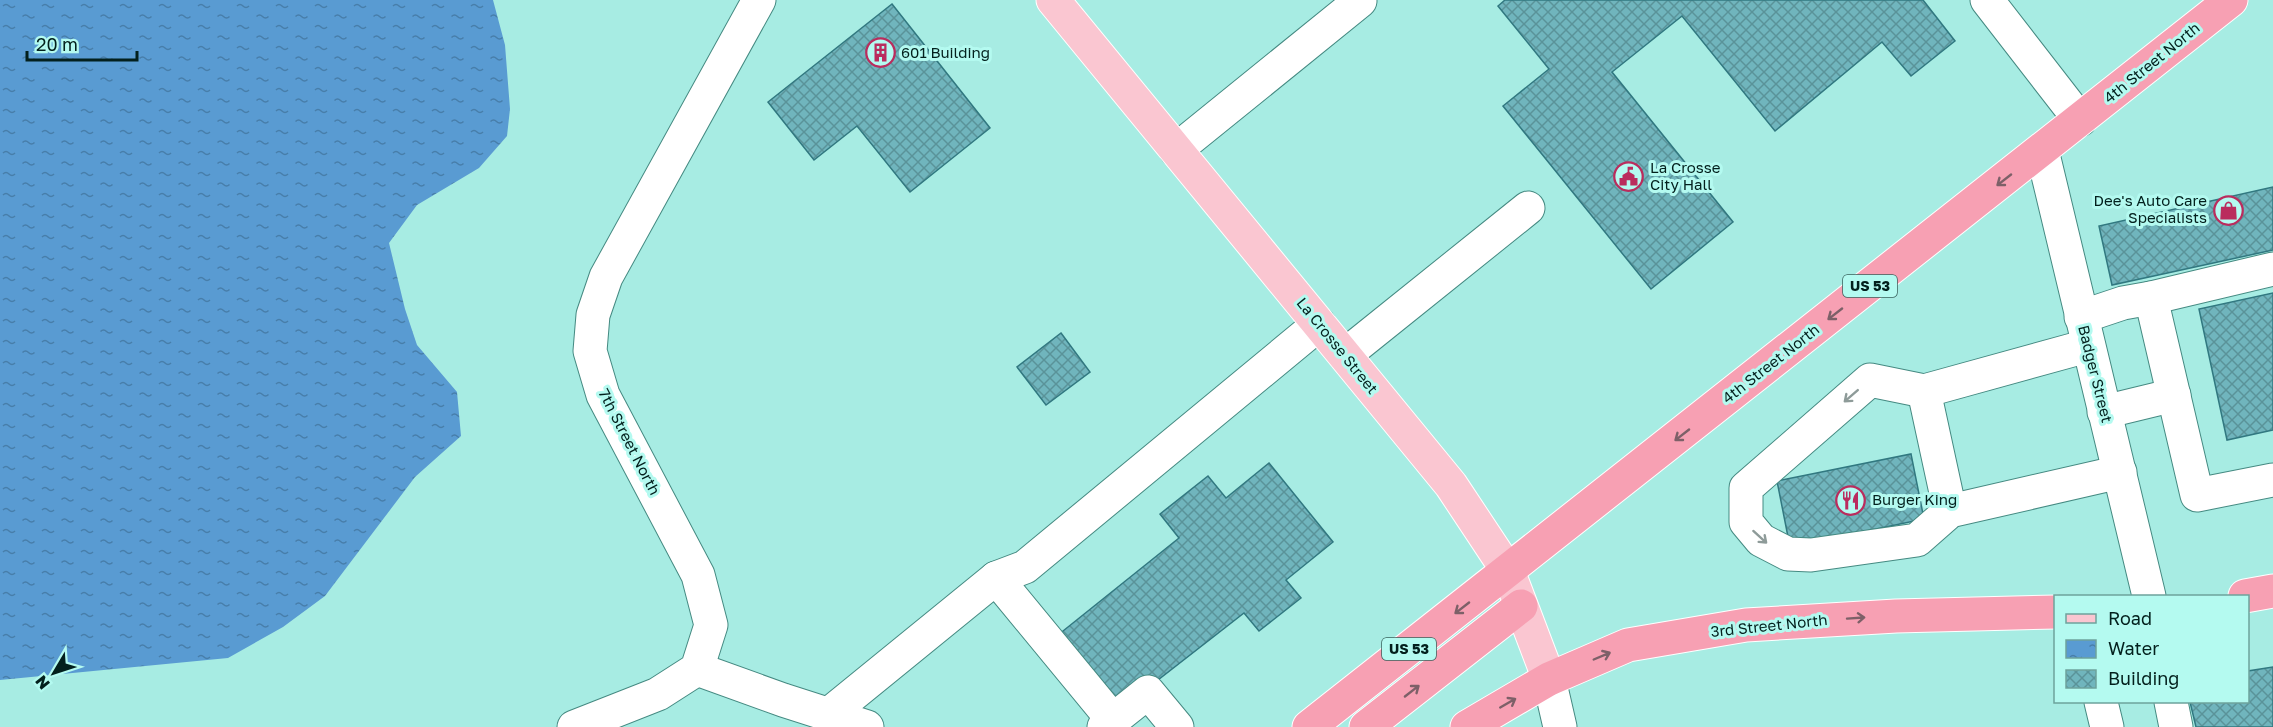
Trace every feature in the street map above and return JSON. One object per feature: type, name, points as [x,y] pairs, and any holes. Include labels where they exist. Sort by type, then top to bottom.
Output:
[{"type":"highway","name":"4th Street North","points":[[1310,727],[2231,0]]},
{"type":"highway","points":[[2249,596],[2273,591]]},
{"type":"highway","name":"US 53","points":[[1366,727],[1521,606]]},
{"type":"highway","name":"3rd Street North","points":[[1467,727],[1549,679],[1628,645],[1746,625],[1896,616],[2054,612]]},
{"type":"main road","name":"La Crosse Street","points":[[1053,0],[1451,485],[1508,571],[1549,679]]},
{"type":"street","name":"7th Street North","points":[[697,669],[711,625],[698,575],[603,395],[590,351],[593,315],[606,277],[759,0]]},
{"type":"street","points":[[1988,0],[2080,120]]},
{"type":"street","points":[[1176,150],[1360,1]]},
{"type":"street","name":"Badger Street","points":[[2042,150],[2149,595]]},
{"type":"street","points":[[1345,355],[1528,208]]},
{"type":"street","points":[[2120,472],[1950,511],[1917,540],[1811,555],[1788,554],[1779,550],[1761,540],[1746,522],[1746,488],[1870,380],[1924,391],[2084,331],[2124,303],[2273,269]]},
{"type":"street","points":[[2151,298],[2197,495],[2273,480]]},
{"type":"street","points":[[829,714],[996,578],[1025,567],[1319,324]]},
{"type":"street","points":[[1924,391],[1950,511]]},
{"type":"street","points":[[2104,412],[2174,395]]},
{"type":"street","points":[[996,578],[1108,723],[1148,692],[1177,727]]},
{"type":"street","points":[[574,727],[658,694],[697,669],[867,727]]},
{"type":"street","name":"La Crosse Street","points":[[1549,679],[1560,727]]},
{"type":"street","points":[[2101,703],[2107,727]]},
{"type":"street","points":[[2171,703],[2176,727]]},
{"type":"water","points":[[0,0],[493,0],[505,45],[510,109],[507,136],[479,168],[417,205],[389,243],[405,309],[417,345],[457,392],[461,436],[415,477],[325,596],[283,627],[228,658],[0,680]]},
{"type":"building","name":"La Crosse City Hall","points":[[1505,0],[1923,0],[1955,41],[1911,76],[1882,42],[1775,131],[1682,16],[1612,72],[1733,222],[1651,289],[1503,106],[1549,69],[1498,6]]},
{"type":"building","name":"601 Building","points":[[892,4],[990,128],[910,192],[857,126],[814,160],[768,102]]},
{"type":"building","points":[[2273,187],[2273,250],[2112,285],[2099,226]]},
{"type":"building","points":[[2273,293],[2273,430],[2227,440],[2199,309]]},
{"type":"building","points":[[1061,333],[1090,372],[1046,405],[1017,367]]},
{"type":"building","name":"Burger King","points":[[1911,454],[1924,519],[1790,547],[1777,481]]},
{"type":"building","points":[[1269,463],[1333,542],[1286,580],[1301,598],[1259,631],[1244,613],[1122,708],[1058,635],[1179,538],[1160,514],[1208,476],[1226,498]]},
{"type":"building","points":[[2273,667],[2273,727],[2196,727],[2190,703],[2249,703],[2249,671]]},
{"type":"place","name":"601 Building","points":[[880,53]]},
{"type":"place","name":"La Crosse City Hall","points":[[1629,177]]},
{"type":"place","name":"Dee's Auto Care Specialists","points":[[2228,210]]},
{"type":"place","name":"Burger King","points":[[1851,500]]}]
